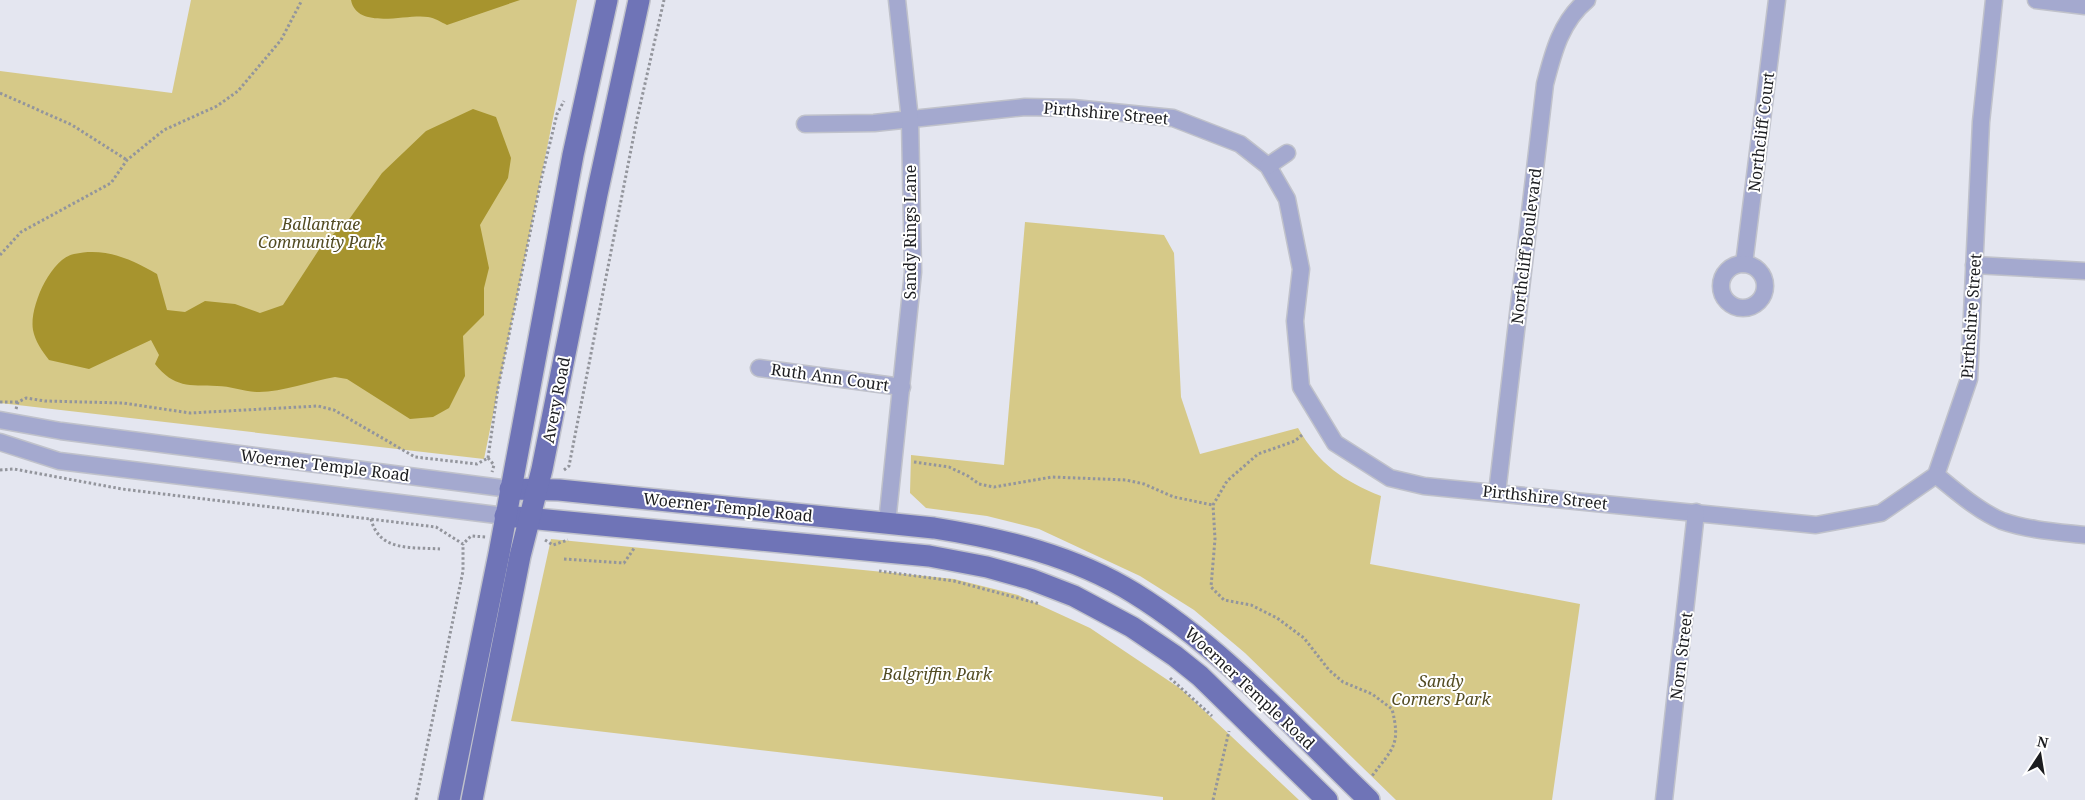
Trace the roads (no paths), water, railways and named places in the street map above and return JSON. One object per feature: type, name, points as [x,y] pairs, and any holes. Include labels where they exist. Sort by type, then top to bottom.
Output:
[{"type":"main road","name":"Avery Road","points":[[449,800],[502,538],[573,154],[607,0]]},
{"type":"main road","name":"Avery Road","points":[[472,800],[620,80],[639,0]]},
{"type":"main road","name":"Woerner Temple Road","points":[[510,488],[537,489],[887,523],[983,536],[1037,550],[1086,569],[1133,593],[1182,625],[1218,654],[1369,800]]},
{"type":"main road","name":"Woerner Temple Road","points":[[505,516],[920,555],[987,567],[1030,579],[1074,596],[1108,614],[1132,627],[1175,656],[1200,676],[1327,800]]},
{"type":"street","name":"Sandy Rings Lane","points":[[887,523],[913,272],[910,120],[897,0]]},
{"type":"street","name":"Northcliff Court","points":[[1744,264],[1777,0]]},
{"type":"street","name":"Pirthshire Street","points":[[805,124],[874,123],[1025,107],[1073,108],[1173,118],[1240,144],[1268,166],[1287,199],[1301,269],[1295,321],[1301,387],[1335,443],[1390,478],[1424,486],[1816,525],[1881,512],[1936,475],[1969,379],[1982,109],[1994,0]]},
{"type":"street","points":[[2036,0],[2085,6]]},
{"type":"street","name":"Northcliff Boulevard","points":[[1497,493],[1545,84],[1555,43],[1579,2]]},
{"type":"street","points":[[1268,166],[1287,153]]},
{"type":"street","points":[[1974,265],[2085,272]]},
{"type":"street","name":"Ruth Ann Court","points":[[759,368],[902,387]]},
{"type":"street","name":"Woerner Temple Road","points":[[6,421],[173,446],[510,488]]},
{"type":"street","name":"Woerner Temple Road","points":[[0,442],[59,461],[505,516]]},
{"type":"street","points":[[1936,475],[1964,497],[2001,520],[2036,528],[2085,535]]},
{"type":"street","name":"Norn Street","points":[[1664,800],[1696,512]]},
{"type":"park label","name":"Ballantrae Community Park","points":[[321,233]]},
{"type":"park label","name":"Balgriffin Park","points":[[937,674]]},
{"type":"park label","name":"Sandy Corners Park","points":[[1441,690]]}]
